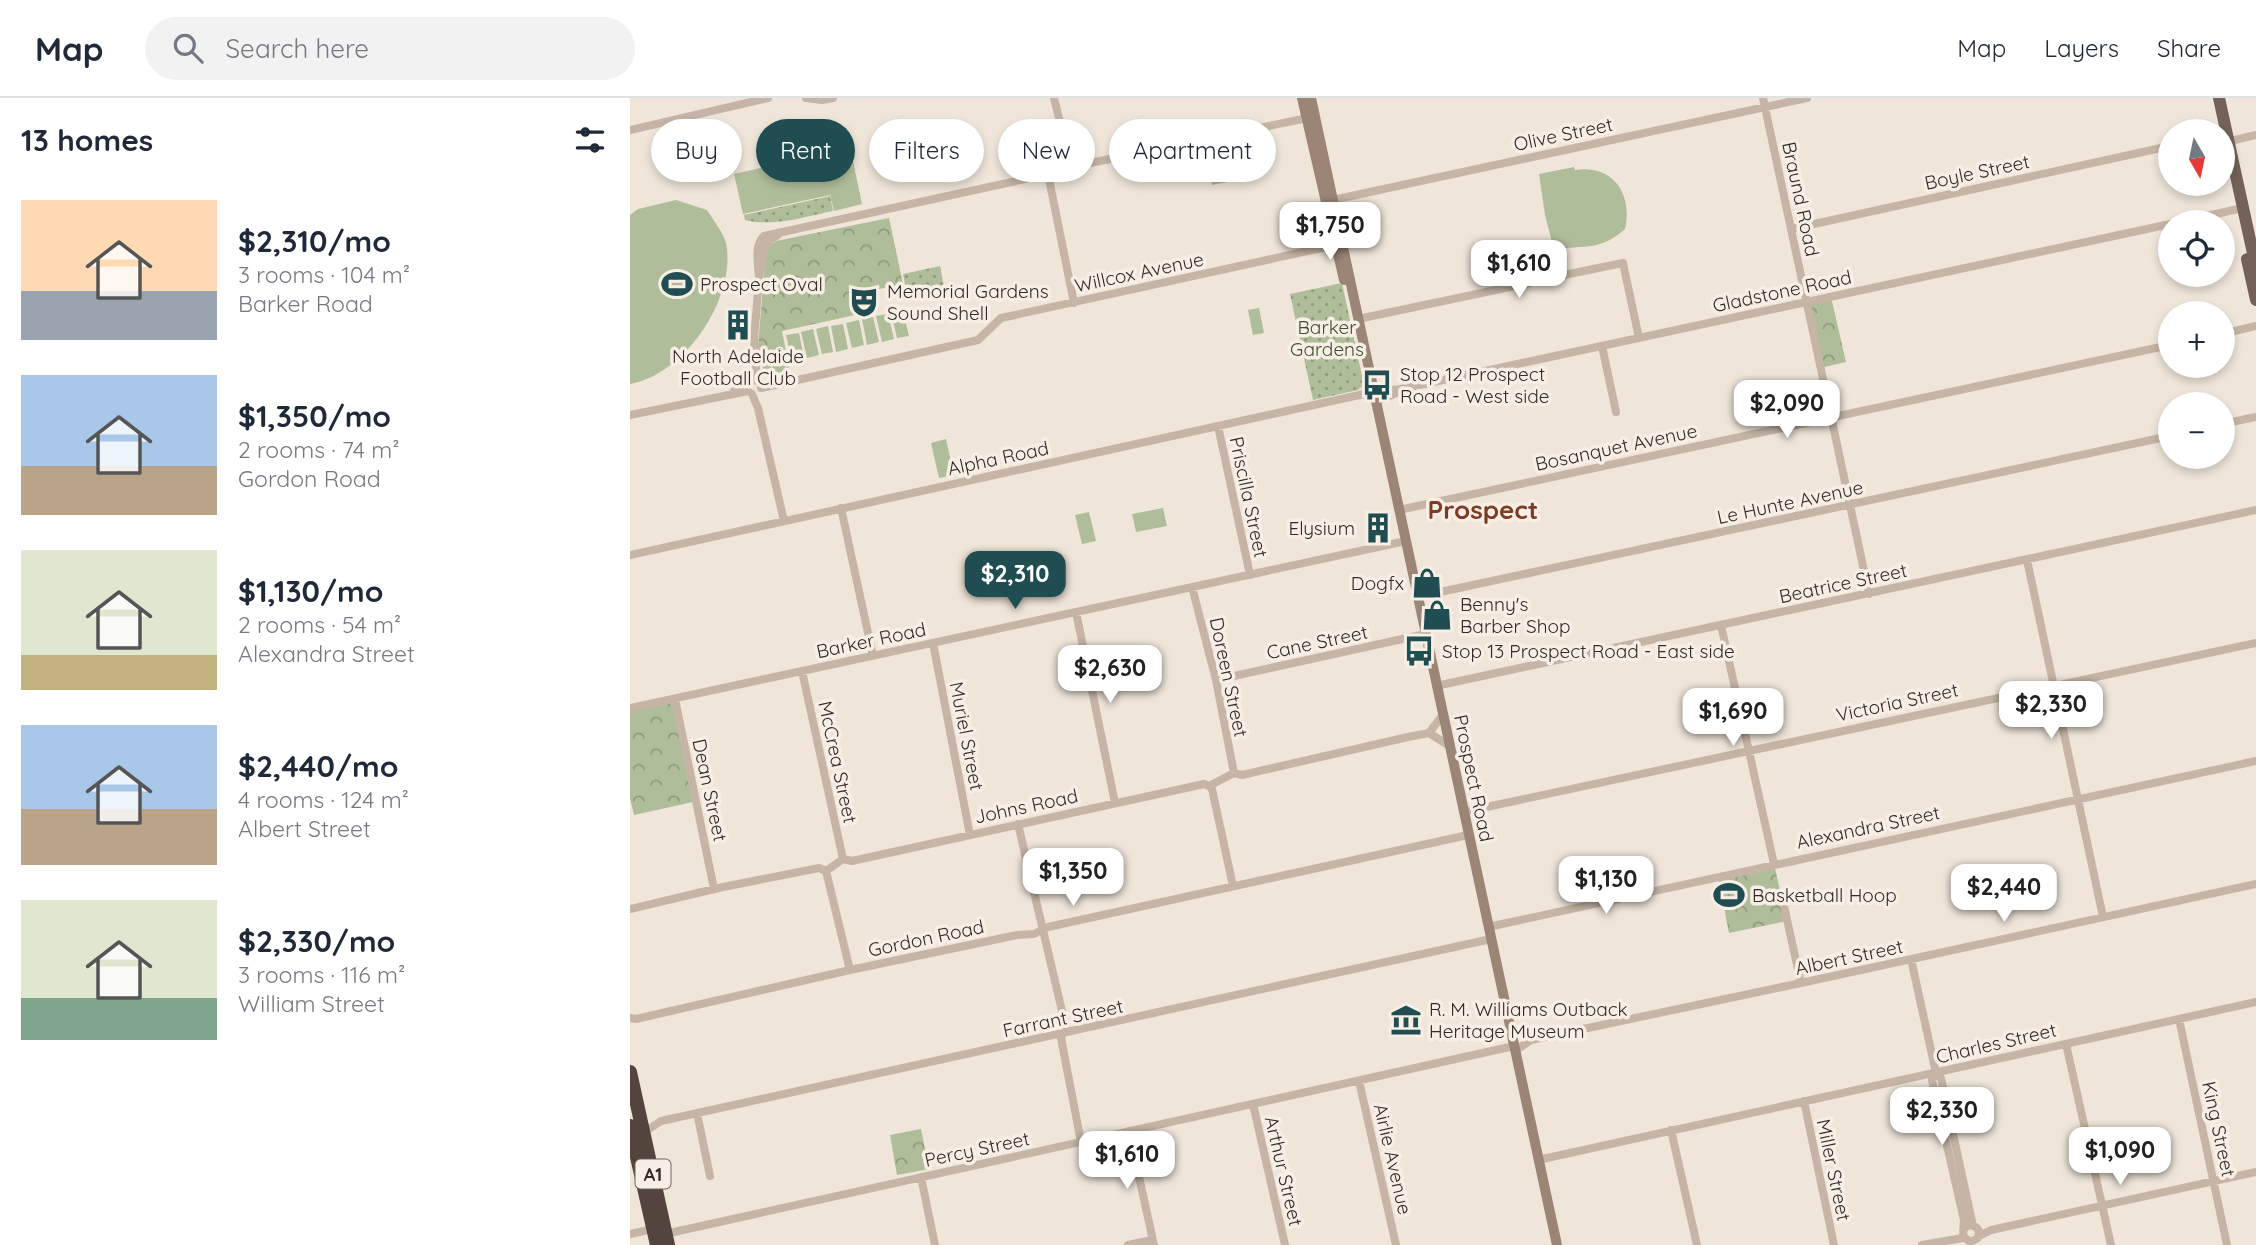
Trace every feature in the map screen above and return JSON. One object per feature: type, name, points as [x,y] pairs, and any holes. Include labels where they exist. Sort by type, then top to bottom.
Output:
[{"type":"highway","name":"A1","points":[[630,1072],[636,1125],[660,1239]]},
{"type":"highway","name":"A1","points":[[636,1125],[662,1216],[660,1239]]},
{"type":"main road","name":"Prospect Road","points":[[1302,98],[1311,118],[1358,319],[1557,1245]]},
{"type":"main road","name":"Prospect Road","points":[[1311,98],[1311,118]]},
{"type":"main road","points":[[2211,98],[2218,119]]},
{"type":"main road","points":[[2219,98],[2222,119]]},
{"type":"main road","points":[[2235,187],[2256,267]]},
{"type":"main road","points":[[2240,209],[2256,300]]},
{"type":"street","points":[[630,130],[737,101],[768,98]]},
{"type":"street","points":[[806,98],[833,98]]},
{"type":"street","points":[[1054,98],[1059,119]]},
{"type":"street","name":"Olive Street","points":[[1329,200],[1764,103],[1807,98]]},
{"type":"street","name":"Braund Road","points":[[1764,103],[1869,594]]},
{"type":"street","points":[[1095,162],[1311,118]]},
{"type":"street","points":[[2235,138],[2256,135]]},
{"type":"street","name":"Boyle Street","points":[[1791,229],[2158,149]]},
{"type":"street","points":[[784,521],[754,387],[754,340],[759,279],[765,247],[771,239],[781,234],[1012,182]]},
{"type":"street","points":[[1050,182],[1074,303]]},
{"type":"street","points":[[2235,210],[2240,209]]},
{"type":"street","name":"Gladstone Road","points":[[1372,389],[1401,389],[2158,227]]},
{"type":"street","name":"Willcox Avenue","points":[[630,415],[978,340],[1001,318],[1339,244]]},
{"type":"street","points":[[1559,276],[1623,263],[1639,338]]},
{"type":"street","points":[[1358,319],[1543,280]]},
{"type":"street","points":[[2235,331],[2256,326]]},
{"type":"street","points":[[1602,346],[1616,412]]},
{"type":"street","name":"Bosanquet Avenue","points":[[1399,510],[2158,348]]},
{"type":"street","name":"Alpha Road","points":[[630,555],[1218,426],[1372,389]]},
{"type":"street","name":"Gladstone Road","points":[[1376,404],[1381,398],[1398,393],[1401,389]]},
{"type":"street","points":[[2235,422],[2256,417]]},
{"type":"street","name":"Priscilla Street","points":[[1218,426],[1250,575]]},
{"type":"street","name":"Le Hunte Avenue","points":[[1417,597],[2158,439]]},
{"type":"street","points":[[841,508],[873,656]]},
{"type":"street","name":"Beatrice Street","points":[[1437,686],[2256,510]]},
{"type":"street","name":"Barker Road","points":[[630,708],[1406,541]]},
{"type":"street","points":[[2027,560],[2103,917]]},
{"type":"street","name":"Doreen Street","points":[[1192,587],[1216,680],[1234,773]]},
{"type":"street","points":[[1076,612],[1115,803]]},
{"type":"street","points":[[1721,625],[1774,864]]},
{"type":"street","name":"Cane Street","points":[[1216,680],[1425,634]]},
{"type":"street","name":"Victoria Street","points":[[1464,812],[2256,642]]},
{"type":"street","name":"Muriel Street","points":[[933,643],[970,835]]},
{"type":"street","name":"McCrea Street","points":[[802,671],[843,859]]},
{"type":"street","name":"Dean Street","points":[[676,699],[714,889]]},
{"type":"street","points":[[1442,716],[1429,733],[1448,745]]},
{"type":"street","name":"Johns Road","points":[[826,871],[843,859],[852,861],[1115,803],[1209,786],[1234,773],[1242,775],[1429,733]]},
{"type":"street","name":"Alexandra Street","points":[[1490,933],[1774,864],[2256,761]]},
{"type":"street","points":[[1209,786],[1213,792],[1233,886]]},
{"type":"street","points":[[1018,824],[1066,1028],[1061,1038],[1081,1142]]},
{"type":"street","name":"Gordon Road","points":[[632,1020],[850,970],[1017,935],[1034,934],[1233,886],[1468,835]]},
{"type":"street","points":[[630,909],[819,868],[826,871],[850,970]]},
{"type":"street","name":"Albert Street","points":[[1514,1044],[2256,884]]},
{"type":"street","points":[[1784,906],[1801,984]]},
{"type":"street","name":"Farrant Street","points":[[636,1125],[1063,1033],[1490,933]]},
{"type":"street","points":[[1911,959],[1936,1073],[1941,1078],[1971,1236]]},
{"type":"street","name":"Charles Street","points":[[1538,1160],[2256,1002]]},
{"type":"street","name":"King Street","points":[[2179,1019],[2227,1245]]},
{"type":"street","name":"Albert Street","points":[[1514,1044],[1531,1040]]},
{"type":"street","name":"Percy Street","points":[[630,1234],[660,1239],[921,1177],[1359,1081],[1514,1044]]},
{"type":"street","points":[[2066,1044],[2111,1245]]},
{"type":"street","name":"Airlie Avenue","points":[[1359,1081],[1396,1245]]},
{"type":"street","name":"Miller Street","points":[[1804,1101],[1834,1245]]},
{"type":"street","name":"Arthur Street","points":[[1253,1104],[1285,1245]]},
{"type":"street","points":[[697,1113],[710,1176]]},
{"type":"street","points":[[636,1125],[650,1120],[661,1121]]},
{"type":"street","points":[[1671,1130],[1697,1245]]},
{"type":"street","points":[[1128,1245],[1153,1242],[1129,1132]]},
{"type":"street","points":[[1922,1245],[2256,1172]]},
{"type":"street","points":[[921,1177],[935,1245]]},
{"type":"green space","points":[[1574,167],[1575,170],[1600,172],[1617,184],[1626,204],[1625,229],[1599,244],[1554,250],[1539,174]]},
{"type":"green space","points":[[756,169],[756,182],[855,182],[855,171],[862,204],[834,211],[830,195],[743,214],[736,182],[742,182],[742,172]]},
{"type":"green space","points":[[830,196],[833,211],[778,222],[745,220],[744,215]]},
{"type":"green space","name":"Prospect Oval","points":[[676,200],[707,210],[723,235],[727,264],[723,287],[703,330],[687,350],[670,366],[650,378],[630,384],[630,215],[638,209]]},
{"type":"green space","points":[[889,218],[903,284],[875,290],[878,310],[782,331],[790,372],[765,377],[758,346],[766,252],[769,246],[776,241]]},
{"type":"green space","points":[[1535,244],[1542,272],[1508,280],[1501,251]]},
{"type":"green space","points":[[940,266],[944,287],[907,294],[903,274]]},
{"type":"green space","name":"Barker Gardens","points":[[1342,283],[1364,385],[1358,390],[1313,400],[1290,294]]},
{"type":"green space","points":[[1831,297],[1846,362],[1820,368],[1806,302]]},
{"type":"green space","points":[[1259,308],[1264,333],[1253,335],[1248,310]]},
{"type":"green space","points":[[903,311],[909,336],[897,338],[891,313]]},
{"type":"green space","points":[[888,314],[894,339],[882,342],[876,316]]},
{"type":"green space","points":[[873,317],[879,342],[867,345],[862,319]]},
{"type":"green space","points":[[859,320],[864,345],[852,348],[846,323]]},
{"type":"green space","points":[[843,324],[848,349],[836,352],[831,326]]},
{"type":"green space","points":[[828,326],[833,352],[822,354],[816,329]]},
{"type":"green space","points":[[813,329],[819,355],[807,358],[801,332]]},
{"type":"green space","points":[[799,333],[804,358],[792,361],[786,335]]},
{"type":"green space","points":[[946,439],[954,475],[939,478],[931,443]]},
{"type":"green space","points":[[1163,508],[1167,526],[1136,532],[1132,514]]},
{"type":"green space","points":[[1089,512],[1096,541],[1082,544],[1075,515]]},
{"type":"green space","points":[[673,700],[693,802],[634,815],[630,798],[630,710]]},
{"type":"green space","points":[[1774,864],[1787,921],[1729,933],[1718,876]]},
{"type":"green space","points":[[921,1129],[929,1169],[897,1175],[890,1135]]},
{"type":"place","name":"Prospect Oval","points":[[677,284]]},
{"type":"place","name":"Memorial Gardens Sound Shell","points":[[864,302]]},
{"type":"place","name":"North Adelaide Football Club","points":[[738,325]]},
{"type":"place","name":"Stop 12 Prospect Road - West side","points":[[1377,385]]},
{"type":"place","name":"Elysium","points":[[1378,528]]},
{"type":"place","name":"Dogfx","points":[[1427,583]]},
{"type":"place","name":"Benny's Barber Shop","points":[[1437,615]]},
{"type":"place","name":"Stop 13 Prospect Road - East side","points":[[1419,651]]},
{"type":"place","name":"Basketball Hoop","points":[[1729,895]]},
{"type":"place","name":"R. M. Williams Outback Heritage Museum","points":[[1406,1020]]},
{"type":"district","name":"Prospect","points":[[1483,509]]}]
